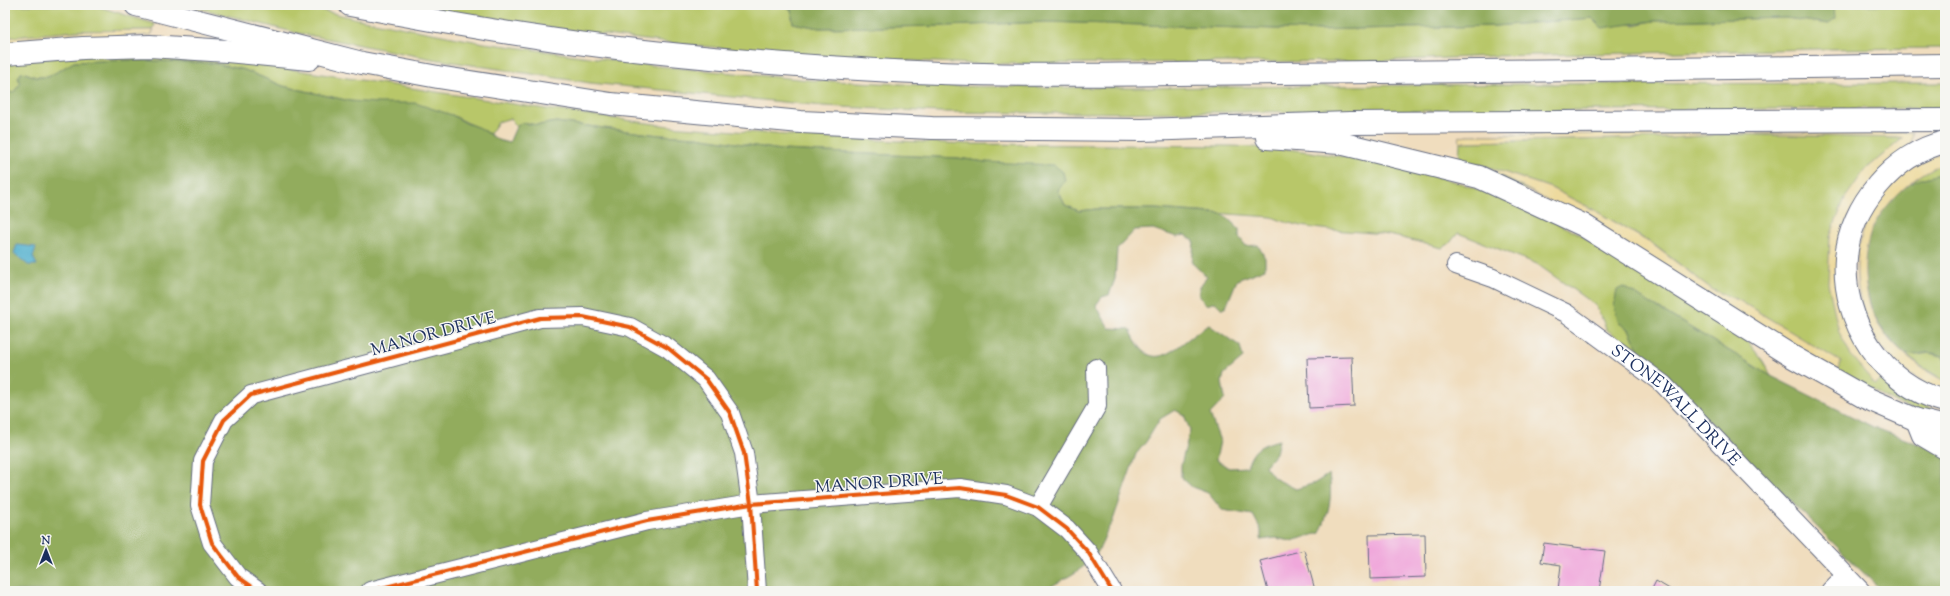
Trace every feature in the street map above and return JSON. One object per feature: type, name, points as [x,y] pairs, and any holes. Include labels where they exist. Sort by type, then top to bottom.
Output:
[{"type":"highway","points":[[136,5],[362,62],[438,77],[611,104],[801,122],[932,128],[1142,130],[1373,123],[1945,120]]},
{"type":"highway","points":[[350,5],[496,31],[658,53],[785,64],[926,72],[1090,75],[1595,71],[1945,65]]},
{"type":"highway","points":[[5,54],[83,48],[150,46],[227,51],[289,58],[362,62]]},
{"type":"highway","points":[[1142,130],[1340,143],[1479,176],[1583,225],[1832,380],[1864,397],[1917,420],[1945,427]]},
{"type":"highway","points":[[1945,142],[1920,151],[1898,166],[1879,183],[1864,205],[1852,229],[1846,258],[1847,285],[1853,313],[1864,338],[1882,364],[1902,382],[1928,397],[1945,401]]},
{"type":"highway","points":[[1917,420],[1923,435],[1945,448]]},
{"type":"street","name":"STONEWALL DRIVE","points":[[1456,265],[1493,278],[1566,313],[1663,384],[1861,591]]},
{"type":"street","name":"MANOR DRIVE","points":[[258,591],[238,577],[212,543],[200,505],[203,461],[224,420],[251,395],[540,318],[583,317],[630,328],[668,348],[706,379],[730,414],[744,453],[751,504]]},
{"type":"street","points":[[1038,507],[1097,406],[1096,368]]},
{"type":"street","name":"MANOR DRIVE","points":[[370,591],[647,521],[751,504],[960,488],[1006,495],[1038,507],[1067,529],[1088,552],[1112,591]]},
{"type":"street","points":[[751,504],[757,591]]},
{"type":"street","points":[[1830,591],[1846,575]]},
{"type":"green space","points":[[5,5],[93,5],[155,24],[153,30],[77,31],[5,38]]},
{"type":"green space","points":[[186,5],[299,5],[358,19],[484,43],[657,66],[810,80],[945,86],[1129,88],[1528,84],[1945,83],[1945,108],[1046,113],[939,112],[823,106],[590,83],[433,59],[297,33]]},
{"type":"green space","points":[[413,5],[608,5],[632,8],[636,5],[768,5],[782,6],[791,9],[793,23],[819,28],[945,26],[1046,22],[1310,30],[1495,26],[1592,18],[1635,25],[1652,21],[1786,18],[1829,24],[1834,7],[1830,5],[1945,5],[1945,48],[1817,49],[1493,56],[1381,61],[974,64],[782,54],[661,42],[544,27]]},
{"type":"green space","points":[[768,5],[1102,5],[1142,8],[1151,5],[1830,5],[1834,7],[1835,18],[1829,24],[1786,18],[1653,21],[1602,28],[1592,18],[1495,26],[1310,30],[1046,22],[945,26],[819,28],[793,23],[791,9],[782,6]]},
{"type":"green space","points":[[110,53],[226,59],[539,108],[669,126],[828,138],[970,144],[1232,146],[1288,149],[1353,158],[1410,169],[1463,184],[1511,202],[1574,231],[1747,341],[1763,361],[1771,376],[1623,287],[1619,323],[1629,329],[1640,353],[1607,330],[1596,306],[1537,264],[1458,233],[1449,244],[1442,248],[1388,235],[1300,226],[1272,217],[1155,209],[1096,209],[1079,211],[1065,205],[1058,190],[1065,181],[985,162],[958,158],[781,150],[697,137],[659,135],[556,122],[539,125],[521,123],[516,127],[511,118],[498,122],[490,134],[452,115],[350,101],[283,86],[245,70],[212,63],[131,60],[74,62],[48,77],[36,77],[22,72],[20,84],[13,93],[7,91],[5,88],[5,62]]},
{"type":"green space","points":[[131,60],[212,63],[245,70],[283,86],[350,101],[415,103],[452,115],[466,123],[480,128],[498,140],[509,143],[516,127],[521,123],[539,125],[556,122],[659,135],[697,137],[781,150],[958,158],[985,162],[1054,165],[1063,172],[1065,181],[1058,190],[1065,205],[1079,211],[1096,209],[1155,209],[1223,214],[1239,229],[1239,237],[1246,246],[1258,245],[1265,258],[1265,269],[1237,280],[1226,307],[1222,309],[1215,302],[1207,305],[1199,297],[1199,287],[1207,277],[1192,263],[1194,241],[1185,235],[1177,237],[1153,229],[1135,230],[1117,249],[1115,279],[1109,295],[1102,297],[1096,305],[1109,328],[1130,329],[1139,345],[1148,354],[1157,356],[1166,354],[1209,325],[1240,346],[1243,358],[1224,374],[1222,382],[1225,398],[1210,414],[1220,441],[1216,460],[1229,468],[1247,467],[1252,455],[1258,448],[1279,440],[1276,453],[1265,466],[1274,478],[1296,489],[1315,483],[1329,474],[1331,490],[1328,511],[1320,533],[1291,541],[1276,538],[1261,540],[1261,530],[1253,515],[1222,510],[1208,493],[1192,487],[1181,477],[1181,465],[1190,430],[1184,415],[1175,410],[1160,419],[1146,442],[1136,454],[1112,523],[1095,556],[1077,571],[1043,591],[5,591],[5,88],[7,91],[13,93],[20,84],[18,77],[22,72],[36,77],[48,77],[74,62]]},
{"type":"green space","points":[[1728,134],[1903,138],[1865,170],[1830,237],[1875,383],[1882,380],[1896,391],[1933,409],[1931,416],[1901,405],[1829,367],[1840,362],[1740,301],[1713,290],[1653,244],[1594,210],[1551,188],[1479,164],[1534,193],[1459,163],[1460,142],[1670,138]]},
{"type":"green space","points":[[1945,163],[1945,173],[1924,178],[1906,186],[1929,169]]},
{"type":"green space","points":[[1945,173],[1945,357],[1932,353],[1909,355],[1899,350],[1893,343],[1883,330],[1872,309],[1866,283],[1865,256],[1867,244],[1876,220],[1890,202],[1905,187],[1924,178]]},
{"type":"green space","points":[[1623,287],[1771,376],[1873,427],[1945,454],[1945,591],[1882,591],[1640,353],[1629,329],[1619,323],[1614,306],[1617,290]]},
{"type":"green space","points":[[1930,353],[1945,357],[1945,381],[1919,365],[1905,354],[1916,355]]},
{"type":"sand","points":[[154,30],[151,35],[72,39],[5,46],[5,38],[77,31]]},
{"type":"sand","points":[[1912,132],[1911,145],[1851,215],[1853,339],[1882,380],[1875,384],[1852,357],[1839,332],[1828,283],[1830,237],[1845,198],[1865,170],[1903,138],[1728,134],[1670,138],[1460,142],[1459,137],[1466,135]]},
{"type":"sand","points":[[1945,150],[1945,163],[1924,173],[1906,186],[1888,205],[1874,225],[1865,257],[1865,280],[1873,314],[1884,333],[1907,357],[1945,381],[1945,394],[1916,379],[1903,370],[1891,359],[1875,338],[1864,315],[1858,290],[1857,266],[1860,241],[1869,217],[1882,195],[1910,168]]},
{"type":"sand","points":[[1476,163],[1551,188],[1594,210],[1652,244],[1713,290],[1740,301],[1841,362],[1839,370],[1829,367],[1534,193]]},
{"type":"water","points":[[17,245],[36,247],[33,257],[37,265],[28,265],[14,253]]},
{"type":"building","points":[[1352,357],[1354,406],[1309,408],[1307,358]]},
{"type":"building","points":[[1425,534],[1426,577],[1370,579],[1369,535]]},
{"type":"building","points":[[1544,543],[1605,551],[1599,591],[1558,590],[1561,565],[1541,562]]},
{"type":"building","points":[[1304,550],[1315,590],[1268,591],[1260,561]]},
{"type":"building","points":[[1656,581],[1673,591],[1651,591]]},
{"type":"cycle path","points":[[258,591],[238,577],[212,543],[200,505],[203,461],[224,420],[251,395],[540,318],[583,317],[630,327],[668,348],[706,379],[730,413],[744,453],[751,504],[757,591]]},
{"type":"cycle path","points":[[370,591],[647,521],[751,504],[960,488],[1006,495],[1038,507],[1067,529],[1088,552],[1112,591]]}]
